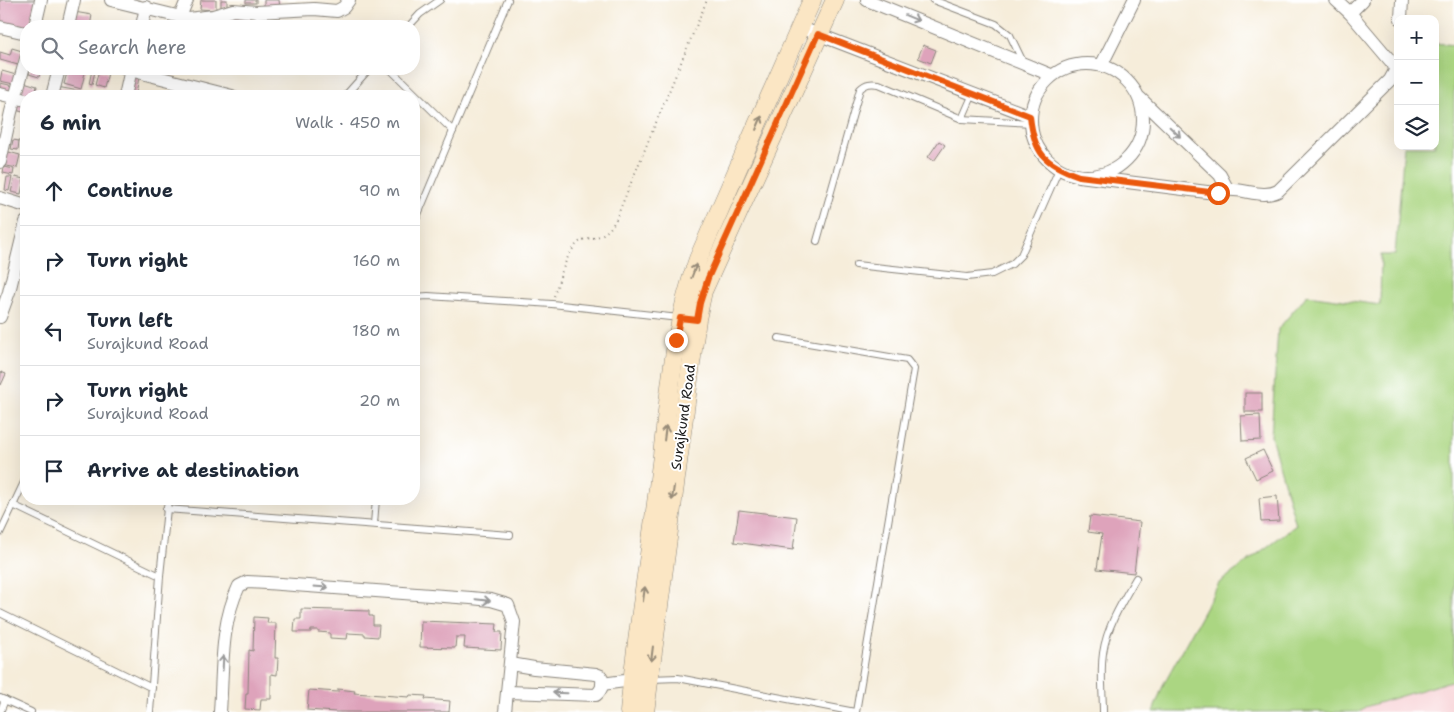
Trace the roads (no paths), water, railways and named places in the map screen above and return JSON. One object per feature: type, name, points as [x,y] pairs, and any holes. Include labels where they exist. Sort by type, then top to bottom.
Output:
[{"type":"main road","name":"Surajkund Road","points":[[689,319],[684,299],[698,259],[750,145],[812,0]]},
{"type":"main road","name":"Surajkund Road","points":[[629,712],[641,679],[689,319],[701,297],[818,34],[835,0]]},
{"type":"main road","name":"Surajkund Road","points":[[641,679],[645,712]]},
{"type":"street","points":[[36,20],[41,0]]},
{"type":"street","points":[[69,20],[74,0]]},
{"type":"street","points":[[115,0],[189,19],[258,6],[314,4],[337,12],[349,0]]},
{"type":"street","points":[[180,17],[187,0]]},
{"type":"street","points":[[867,0],[1051,75]]},
{"type":"street","points":[[1102,64],[1134,0]]},
{"type":"street","points":[[1336,0],[1350,13],[1394,65]]},
{"type":"street","points":[[1350,13],[1363,0]]},
{"type":"street","points":[[1401,15],[1402,0]]},
{"type":"street","points":[[143,20],[146,8]]},
{"type":"street","points":[[0,27],[20,32]]},
{"type":"street","points":[[799,27],[972,94],[1030,120]]},
{"type":"street","points":[[1228,190],[1220,176],[1140,98],[1125,77],[1102,64],[1075,64],[1051,75],[1036,93],[1030,120],[1032,137],[1042,156],[1059,169],[1079,176],[1208,192],[1218,193],[1228,190],[1268,194],[1278,191],[1394,74]]},
{"type":"street","points":[[22,90],[24,75]]},
{"type":"street","points":[[54,90],[57,75]]},
{"type":"street","points":[[125,90],[128,75]]},
{"type":"street","points":[[152,75],[209,90]]},
{"type":"street","points":[[0,94],[20,99]]},
{"type":"street","points":[[1079,176],[1102,174],[1124,163],[1129,157],[1138,144],[1144,122],[1140,98]]},
{"type":"street","points":[[0,162],[20,102]]},
{"type":"street","points":[[0,198],[20,204]]},
{"type":"street","points":[[1,313],[10,292],[20,248]]},
{"type":"street","points":[[220,712],[225,628],[232,599],[238,586],[247,582],[471,598],[491,600],[508,605],[514,622],[506,712]]},
{"type":"street","points":[[508,692],[596,694],[602,688],[601,676],[596,674],[511,664]]},
{"type":"street","points":[[602,684],[641,679]]},
{"type":"lane","points":[[414,20],[440,0]]},
{"type":"lane","points":[[420,210],[508,0]]},
{"type":"lane","points":[[933,0],[996,24],[1010,35],[1023,62]]},
{"type":"lane","points":[[351,90],[364,75]]},
{"type":"lane","points":[[396,75],[411,90]]},
{"type":"lane","points":[[817,241],[860,89],[865,85],[879,84],[962,119],[1030,120]]},
{"type":"lane","points":[[962,119],[972,94]]},
{"type":"lane","points":[[420,99],[453,131]]},
{"type":"lane","points":[[856,265],[967,277],[992,274],[1012,264],[1021,255],[1059,169]]},
{"type":"lane","points":[[420,297],[552,304],[689,319]]},
{"type":"lane","points":[[641,679],[678,678],[856,712],[914,369],[908,360],[780,338]]},
{"type":"lane","points":[[0,533],[20,490]]},
{"type":"lane","points":[[13,505],[160,576]]},
{"type":"lane","points":[[150,712],[167,505]]},
{"type":"lane","points":[[374,524],[376,505]]},
{"type":"lane","points":[[166,509],[510,535]]},
{"type":"lane","points":[[1104,712],[1103,652],[1110,627],[1118,609],[1136,578]]},
{"type":"lane","points":[[0,614],[152,688]]},
{"type":"lane","points":[[0,712],[3,699],[31,712]]}]
